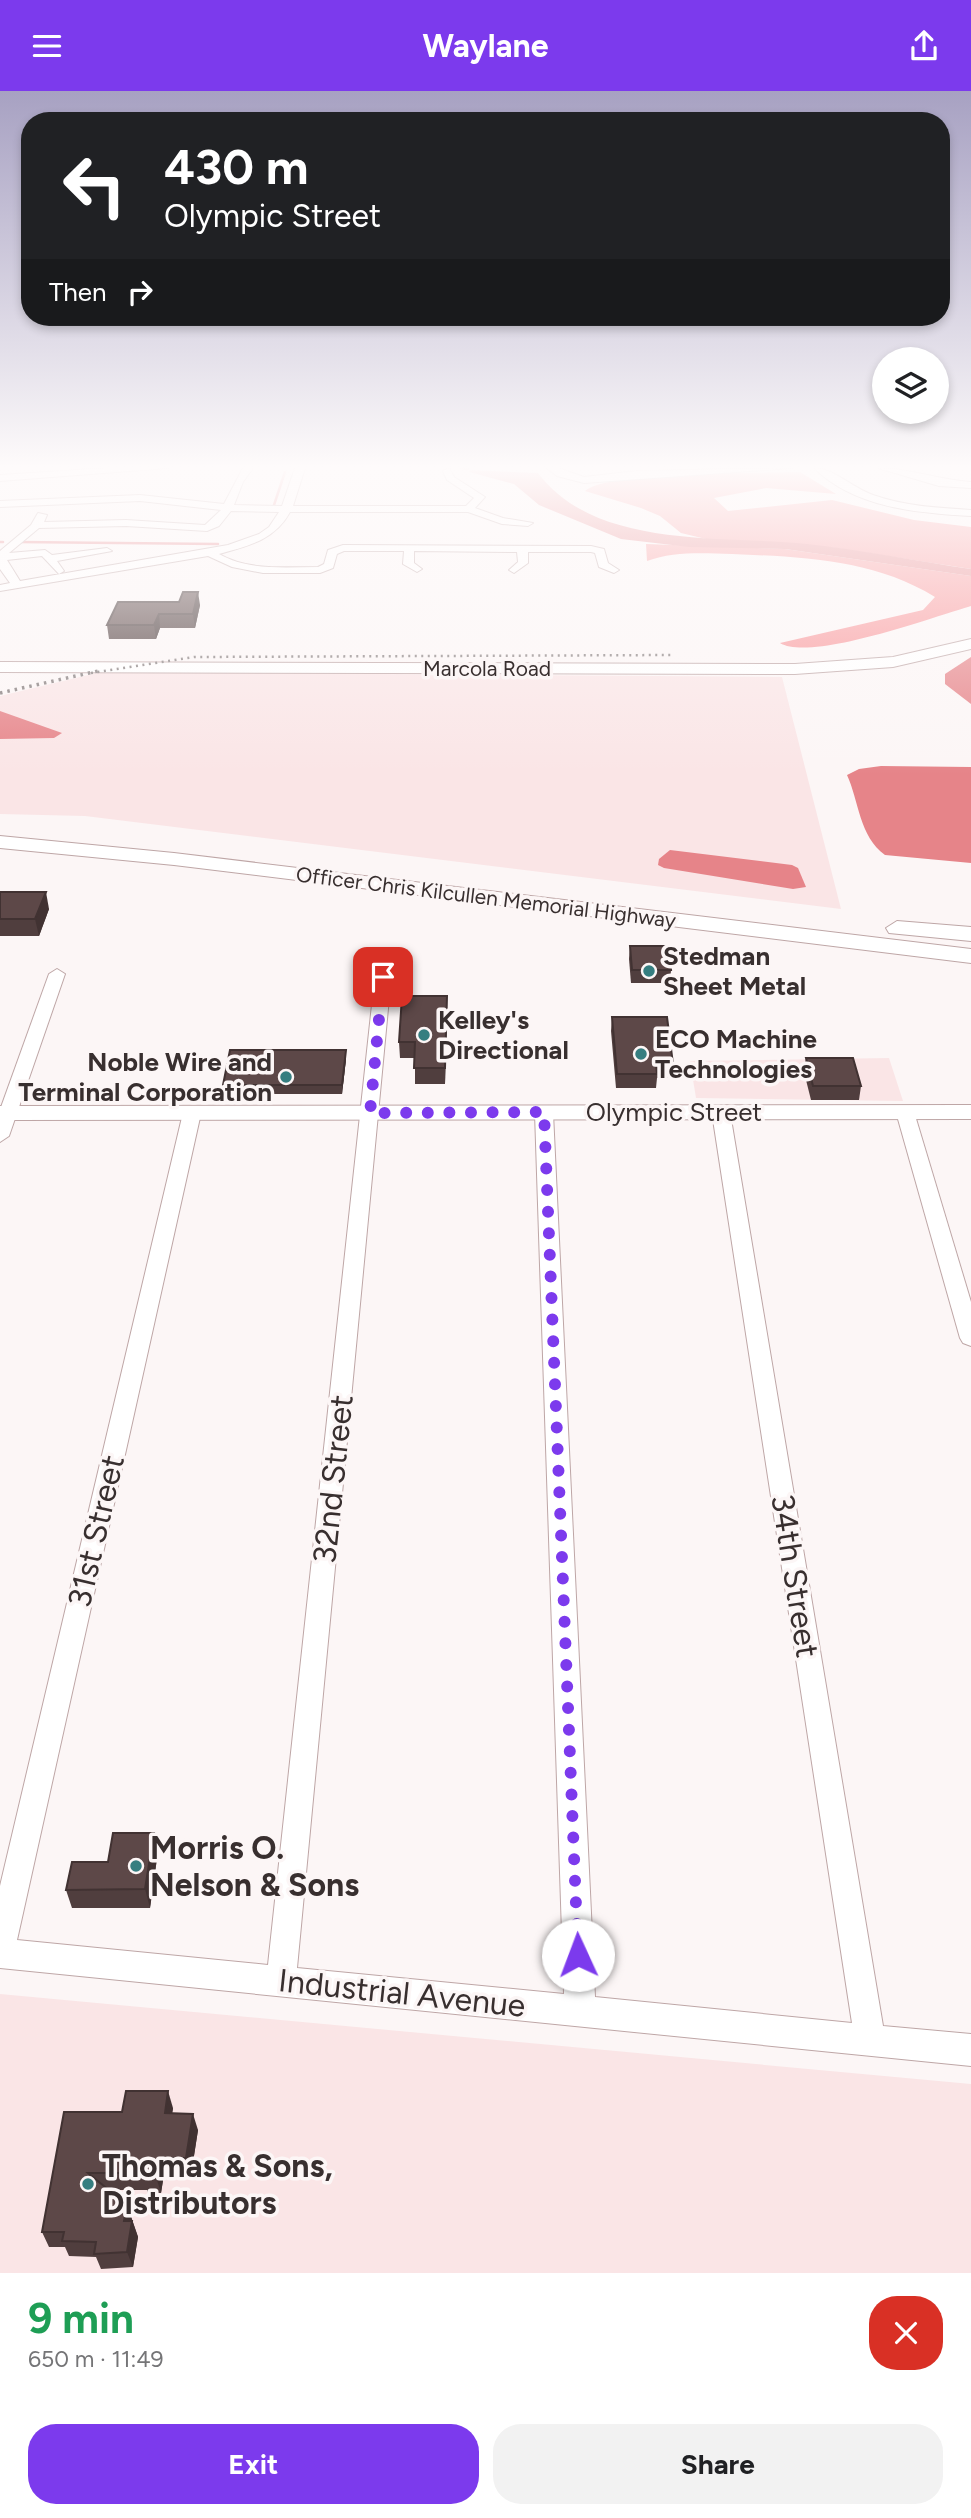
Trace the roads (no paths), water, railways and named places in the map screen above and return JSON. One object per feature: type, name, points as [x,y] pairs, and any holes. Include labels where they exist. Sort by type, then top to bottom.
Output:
[{"type":"highway","name":"Officer Chris Kilcullen Memorial Highway","points":[[0,829],[103,836],[840,924],[971,937]]},
{"type":"highway","name":"Officer Chris Kilcullen Memorial Highway","points":[[0,842],[174,859],[884,945],[971,958]]},
{"type":"main road","name":"Marcola Road","points":[[0,667],[795,670],[893,662],[971,644]]},
{"type":"main road","name":"Olympic Street","points":[[2,1121],[192,1113],[971,1112]]},
{"type":"street","points":[[6,570],[17,585]]},
{"type":"street","points":[[0,588],[111,570]]},
{"type":"street","points":[[2,1121],[57,974]]},
{"type":"street","name":"32nd Street","points":[[281,1981],[383,977]]},
{"type":"street","points":[[544,1112],[580,2010]]},
{"type":"street","name":"34th Street","points":[[721,1112],[870,2039]]},
{"type":"street","points":[[905,1112],[971,1338]]},
{"type":"street","name":"31st Street","points":[[0,1951],[192,1113]]},
{"type":"street","name":"Industrial Avenue","points":[[0,1951],[971,2050]]},
{"type":"railway","points":[[91,673],[194,657],[673,655]]},
{"type":"railway","points":[[0,693],[98,671]]},
{"type":"place","name":"Stedman Sheet Metal","points":[[649,971]]},
{"type":"place","name":"Kelley's Directional","points":[[424,1035]]},
{"type":"place","name":"ECO Machine Technologies","points":[[641,1054]]},
{"type":"place","name":"Noble Wire and Terminal Corporation","points":[[286,1077]]},
{"type":"place","name":"Morris O. Nelson & Sons","points":[[136,1866]]},
{"type":"place","name":"Thomas & Sons, Distributors","points":[[88,2184]]}]
